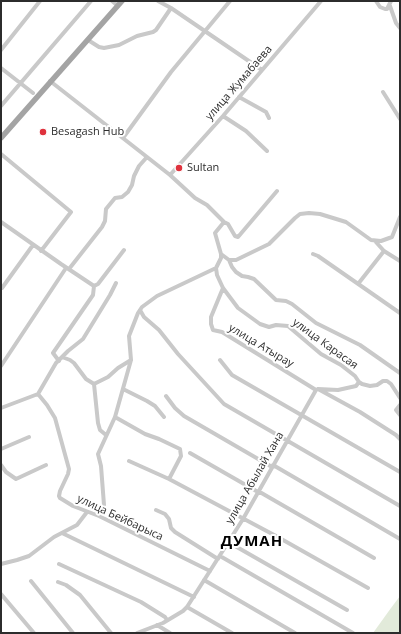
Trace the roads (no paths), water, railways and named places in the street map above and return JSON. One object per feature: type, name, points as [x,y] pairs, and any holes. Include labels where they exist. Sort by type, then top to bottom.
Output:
[{"type":"main road","points":[[1,138],[122,1]]},
{"type":"street","points":[[1,50],[40,1]]},
{"type":"street","points":[[1,106],[91,1]]},
{"type":"street","points":[[112,1],[118,6]]},
{"type":"street","points":[[158,1],[171,8],[262,70]]},
{"type":"street","points":[[123,138],[171,72],[230,1]]},
{"type":"street","name":"улица Жумабаева","points":[[170,175],[223,116],[321,1]]},
{"type":"street","points":[[376,1],[380,7],[384,9],[387,9],[391,3]]},
{"type":"street","points":[[391,3],[396,23],[400,28]]},
{"type":"street","points":[[88,40],[99,47],[104,48],[119,45],[138,36],[153,32],[171,8]]},
{"type":"street","points":[[1,68],[32,93]]},
{"type":"street","points":[[50,81],[170,175],[195,198],[207,205],[224,222],[228,224],[238,237],[277,191]]},
{"type":"street","points":[[383,92],[400,119]]},
{"type":"street","points":[[239,97],[266,112],[269,118]]},
{"type":"street","points":[[223,116],[246,131],[267,151]]},
{"type":"street","points":[[1,154],[71,212],[41,251]]},
{"type":"street","points":[[1,366],[68,269],[102,227],[105,221],[106,209],[116,198],[122,197],[128,192],[139,166],[147,157]]},
{"type":"street","points":[[229,260],[236,260],[269,244],[300,214],[320,214],[346,222],[360,233],[381,242],[392,237],[400,217]]},
{"type":"street","points":[[1,222],[41,251],[94,286]]},
{"type":"street","points":[[99,516],[104,505],[101,466],[98,454],[103,446],[106,435],[115,417],[131,360],[130,336],[132,325],[142,307],[157,296],[216,268],[221,258],[221,254],[215,233],[224,222]]},
{"type":"street","points":[[375,240],[384,251],[400,260]]},
{"type":"street","points":[[2,288],[33,245]]},
{"type":"street","points":[[58,361],[53,354],[92,295],[94,286],[98,284],[124,250]]},
{"type":"street","points":[[358,284],[384,251]]},
{"type":"street","points":[[221,254],[229,260],[236,272],[242,276],[254,280],[276,300],[286,301],[292,304],[316,323],[360,345],[400,372]]},
{"type":"street","points":[[313,254],[400,313]]},
{"type":"street","name":"улица Карасая","points":[[216,268],[217,275],[223,288],[238,308],[249,317],[260,324],[269,327],[276,325],[288,326],[321,354],[341,365],[355,376],[359,382]]},
{"type":"street","points":[[1,408],[38,394],[58,361],[83,339],[116,283]]},
{"type":"street","name":"улица Атырау","points":[[223,288],[211,317],[213,330],[222,332],[317,390]]},
{"type":"street","points":[[140,310],[144,317],[159,330],[178,354],[224,404],[400,506]]},
{"type":"street","points":[[62,357],[74,363],[86,379],[94,384]]},
{"type":"street","points":[[94,384],[108,377],[118,368],[131,360]]},
{"type":"street","points":[[220,360],[232,374],[400,472]]},
{"type":"street","points":[[317,390],[338,390],[356,386],[359,382],[370,386],[387,381],[391,384],[400,398]]},
{"type":"street","points":[[94,384],[98,423],[100,430],[106,435]]},
{"type":"street","points":[[123,390],[155,406],[164,416]]},
{"type":"street","points":[[317,390],[360,412],[400,439]]},
{"type":"street","name":"улица Абылай Хана","points":[[137,633],[158,625],[183,611],[187,607],[243,518],[317,390]]},
{"type":"street","name":"улица Бейбарыса","points":[[38,394],[47,404],[55,418],[69,469],[62,486],[59,496],[60,498],[73,506],[99,516],[210,572]]},
{"type":"street","points":[[166,396],[175,408],[184,416],[400,539]]},
{"type":"street","points":[[400,405],[396,410],[400,415]]},
{"type":"street","points":[[115,417],[144,434],[180,449],[181,456],[169,479]]},
{"type":"street","points":[[1,449],[29,437]]},
{"type":"street","points":[[190,453],[374,558]]},
{"type":"street","points":[[128,461],[169,479],[243,518],[368,588]]},
{"type":"street","points":[[1,465],[6,472],[16,479],[46,466]]},
{"type":"street","points":[[156,510],[165,514],[169,519],[171,528],[175,532],[353,633]]},
{"type":"street","points":[[1,564],[29,556],[54,537],[77,525],[86,512]]},
{"type":"street","points":[[62,532],[194,597]]},
{"type":"street","points":[[228,542],[347,610]]},
{"type":"street","points":[[59,564],[141,602],[165,617],[167,620]]},
{"type":"street","points":[[204,580],[295,633]]},
{"type":"street","points":[[31,581],[73,633]]},
{"type":"street","points":[[58,582],[66,585],[80,595],[110,633]]},
{"type":"street","points":[[1,594],[34,633]]},
{"type":"street","points":[[187,607],[232,633]]},
{"type":"street","points":[[158,625],[170,633]]},
{"type":"place","name":"Besagash Hub","points":[[43,132]]},
{"type":"place","name":"Sultan","points":[[179,168]]},
{"type":"district","name":"ДУМАН","points":[[252,542]]}]
